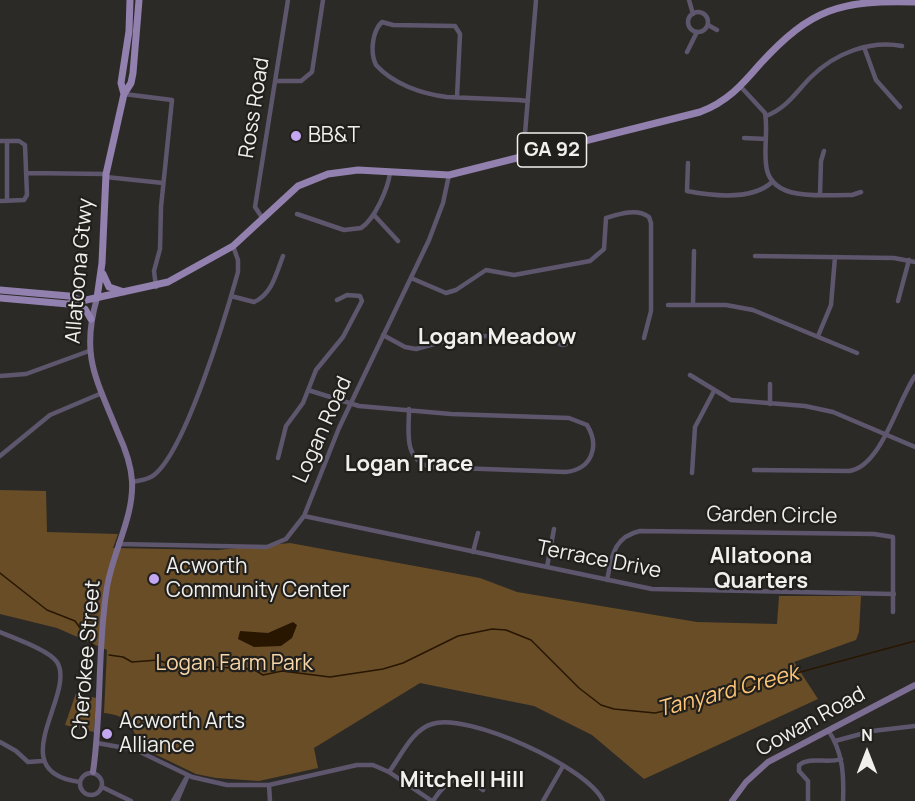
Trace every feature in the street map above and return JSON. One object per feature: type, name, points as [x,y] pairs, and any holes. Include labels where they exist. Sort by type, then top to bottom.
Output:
[{"type":"main road","points":[[124,94],[121,83],[129,38],[130,0]]},
{"type":"main road","points":[[124,94],[131,83],[133,73],[139,0]]},
{"type":"main road","name":"GA 92","points":[[0,298],[68,304],[156,286],[197,268],[233,246],[298,186],[312,179],[346,171],[449,175],[700,112],[723,102],[741,87],[786,39],[816,16],[852,3],[915,2]]},
{"type":"main road","name":"Allatoona Gtwy","points":[[97,298],[102,266],[106,176],[124,94]]},
{"type":"main road","points":[[102,266],[110,287],[130,292]]},
{"type":"main road","name":"GA 92","points":[[0,290],[69,296],[80,300]]},
{"type":"main road","points":[[68,304],[85,309],[91,319]]},
{"type":"street","name":"Ross Road","points":[[263,219],[255,207],[288,0]]},
{"type":"street","points":[[276,81],[301,81],[312,72],[323,0]]},
{"type":"street","points":[[523,158],[536,0]]},
{"type":"street","points":[[689,0],[693,14]]},
{"type":"street","points":[[708,25],[703,31],[697,32],[691,30],[688,22],[693,14],[699,12],[706,15],[708,25],[717,30]]},
{"type":"street","points":[[457,97],[460,34],[455,26],[393,25],[382,22],[378,26],[373,57],[379,69],[418,91],[457,97],[528,101]]},
{"type":"street","points":[[687,52],[697,32]]},
{"type":"street","points":[[766,116],[785,106],[812,76],[829,63],[864,47],[883,44],[902,46]]},
{"type":"street","points":[[864,47],[876,80],[900,107]]},
{"type":"street","points":[[741,87],[760,105],[766,116],[766,165],[772,182],[788,192],[820,194],[861,192]]},
{"type":"street","points":[[124,94],[172,100],[163,183],[160,249],[154,272],[156,286]]},
{"type":"street","points":[[744,138],[766,139]]},
{"type":"street","points":[[0,141],[23,142],[27,195],[24,200],[0,201]]},
{"type":"street","points":[[7,141],[7,201]]},
{"type":"street","points":[[820,194],[821,161],[824,151]]},
{"type":"street","points":[[688,163],[687,191],[749,194],[761,190],[772,182]]},
{"type":"street","points":[[26,173],[106,176],[163,183]]},
{"type":"street","points":[[297,214],[353,231],[365,225],[374,215],[380,198],[388,187],[390,173]]},
{"type":"street","name":"Logan Road","points":[[118,544],[267,547],[286,539],[304,516],[351,405],[435,227],[449,175]]},
{"type":"street","points":[[411,278],[446,293],[456,290],[486,270],[514,275],[590,261],[604,249],[606,218],[618,213],[643,213],[649,217],[651,223],[651,311],[644,338]]},
{"type":"street","points":[[374,215],[398,241]]},
{"type":"street","points":[[132,482],[154,475],[182,434],[231,296],[239,266],[233,246]]},
{"type":"street","points":[[693,305],[694,251]]},
{"type":"street","points":[[231,296],[254,302],[260,299],[268,292],[283,256]]},
{"type":"street","points":[[755,256],[835,257],[915,262]]},
{"type":"street","points":[[818,336],[831,305],[835,257]]},
{"type":"street","points":[[898,301],[909,261]]},
{"type":"street","points":[[278,458],[286,426],[303,404],[316,370],[351,326],[362,301],[360,296],[353,295],[337,300]]},
{"type":"street","name":"Allatoona Gtwy","points":[[97,298],[91,319],[88,351],[126,453],[132,482]]},
{"type":"street","points":[[668,305],[753,310],[857,353]]},
{"type":"street","points":[[383,335],[416,349],[470,336],[546,334],[559,338]]},
{"type":"street","points":[[0,376],[26,374],[88,351]]},
{"type":"street","points":[[690,375],[714,391],[740,402],[805,406],[833,412],[915,447]]},
{"type":"street","points":[[754,470],[856,470],[874,457],[915,376]]},
{"type":"street","points":[[770,384],[770,404]]},
{"type":"street","points":[[308,390],[351,405],[410,409],[451,414],[568,418],[586,425],[593,438],[593,454],[583,467],[566,472],[430,467],[417,460],[410,449],[410,409]]},
{"type":"street","points":[[692,473],[695,427],[714,391]]},
{"type":"street","points":[[0,456],[50,415],[102,393]]},
{"type":"street","name":"Cherokee Street","points":[[93,772],[97,743],[106,598],[118,544],[130,506],[132,482]]},
{"type":"street","name":"Terrace Drive","points":[[304,516],[658,589],[894,594]]},
{"type":"street","points":[[547,567],[554,529]]},
{"type":"street","name":"Garden Circle","points":[[607,580],[615,546],[623,537],[640,531],[874,534],[892,537],[893,612]]},
{"type":"street","points":[[473,552],[478,533]]},
{"type":"street","points":[[0,632],[49,654],[59,666],[60,676],[40,744],[42,761],[54,775],[80,782]]},
{"type":"street","name":"Cowan Road","points":[[732,801],[746,782],[768,762],[915,685]]},
{"type":"street","points":[[389,772],[422,728],[433,723],[449,721],[509,738],[563,766],[585,778],[603,801]]},
{"type":"street","points":[[836,741],[872,731],[915,726]]},
{"type":"street","points":[[828,730],[836,741],[844,769],[843,801]]},
{"type":"street","points":[[0,742],[28,762],[42,761]]},
{"type":"street","points":[[97,743],[136,750],[188,775],[213,783],[269,785],[362,765],[373,765],[389,772],[433,801],[445,785],[453,779],[474,782],[483,790]]},
{"type":"street","points":[[807,801],[808,781],[799,771],[799,765],[803,761],[832,762],[841,759]]},
{"type":"street","points":[[543,801],[563,766]]},
{"type":"street","points":[[80,782],[86,774],[93,772],[101,778],[102,787]]},
{"type":"street","points":[[175,801],[188,775]]},
{"type":"street","points":[[80,782],[82,790],[88,794],[95,794],[102,787]]},
{"type":"street","points":[[269,785],[270,801]]},
{"type":"street","points":[[102,787],[131,801]]},
{"type":"green space","name":"Logan Farm Park","points":[[0,490],[46,491],[47,532],[118,534],[113,548],[218,550],[290,543],[480,578],[517,592],[697,622],[777,624],[779,596],[861,596],[859,632],[856,640],[794,662],[818,699],[644,779],[592,735],[534,706],[420,683],[314,748],[318,768],[259,781],[216,778],[196,774],[138,746],[134,731],[124,718],[104,713],[107,650],[57,628],[0,614]]},
{"type":"green space","points":[[76,693],[96,698],[94,732],[65,725]]},
{"type":"shaded area","points":[[293,622],[297,625],[292,638],[281,646],[254,647],[238,639],[240,631],[268,633]]},
{"type":"waterway","name":"Tanyard Creek","points":[[0,573],[47,610],[75,621],[94,647]]},
{"type":"waterway","name":"Tanyard Creek","points":[[109,655],[123,657],[132,662],[158,660],[171,665],[253,669],[263,675],[282,671],[330,677],[383,669],[403,663],[458,636],[492,629],[506,630],[531,640],[579,688],[601,705],[614,709],[655,713],[722,698],[760,683],[915,641]]},
{"type":"place","name":"BB&T","points":[[296,136]]},
{"type":"place","name":"Acworth Community Center","points":[[154,579]]},
{"type":"place","name":"Acworth Arts Alliance","points":[[107,734]]},
{"type":"district","name":"Logan Meadow","points":[[497,338]]},
{"type":"district","name":"Logan Trace","points":[[409,465]]},
{"type":"district","name":"Allatoona Quarters","points":[[761,570]]},
{"type":"district","name":"Mitchell Hill","points":[[462,781]]}]
